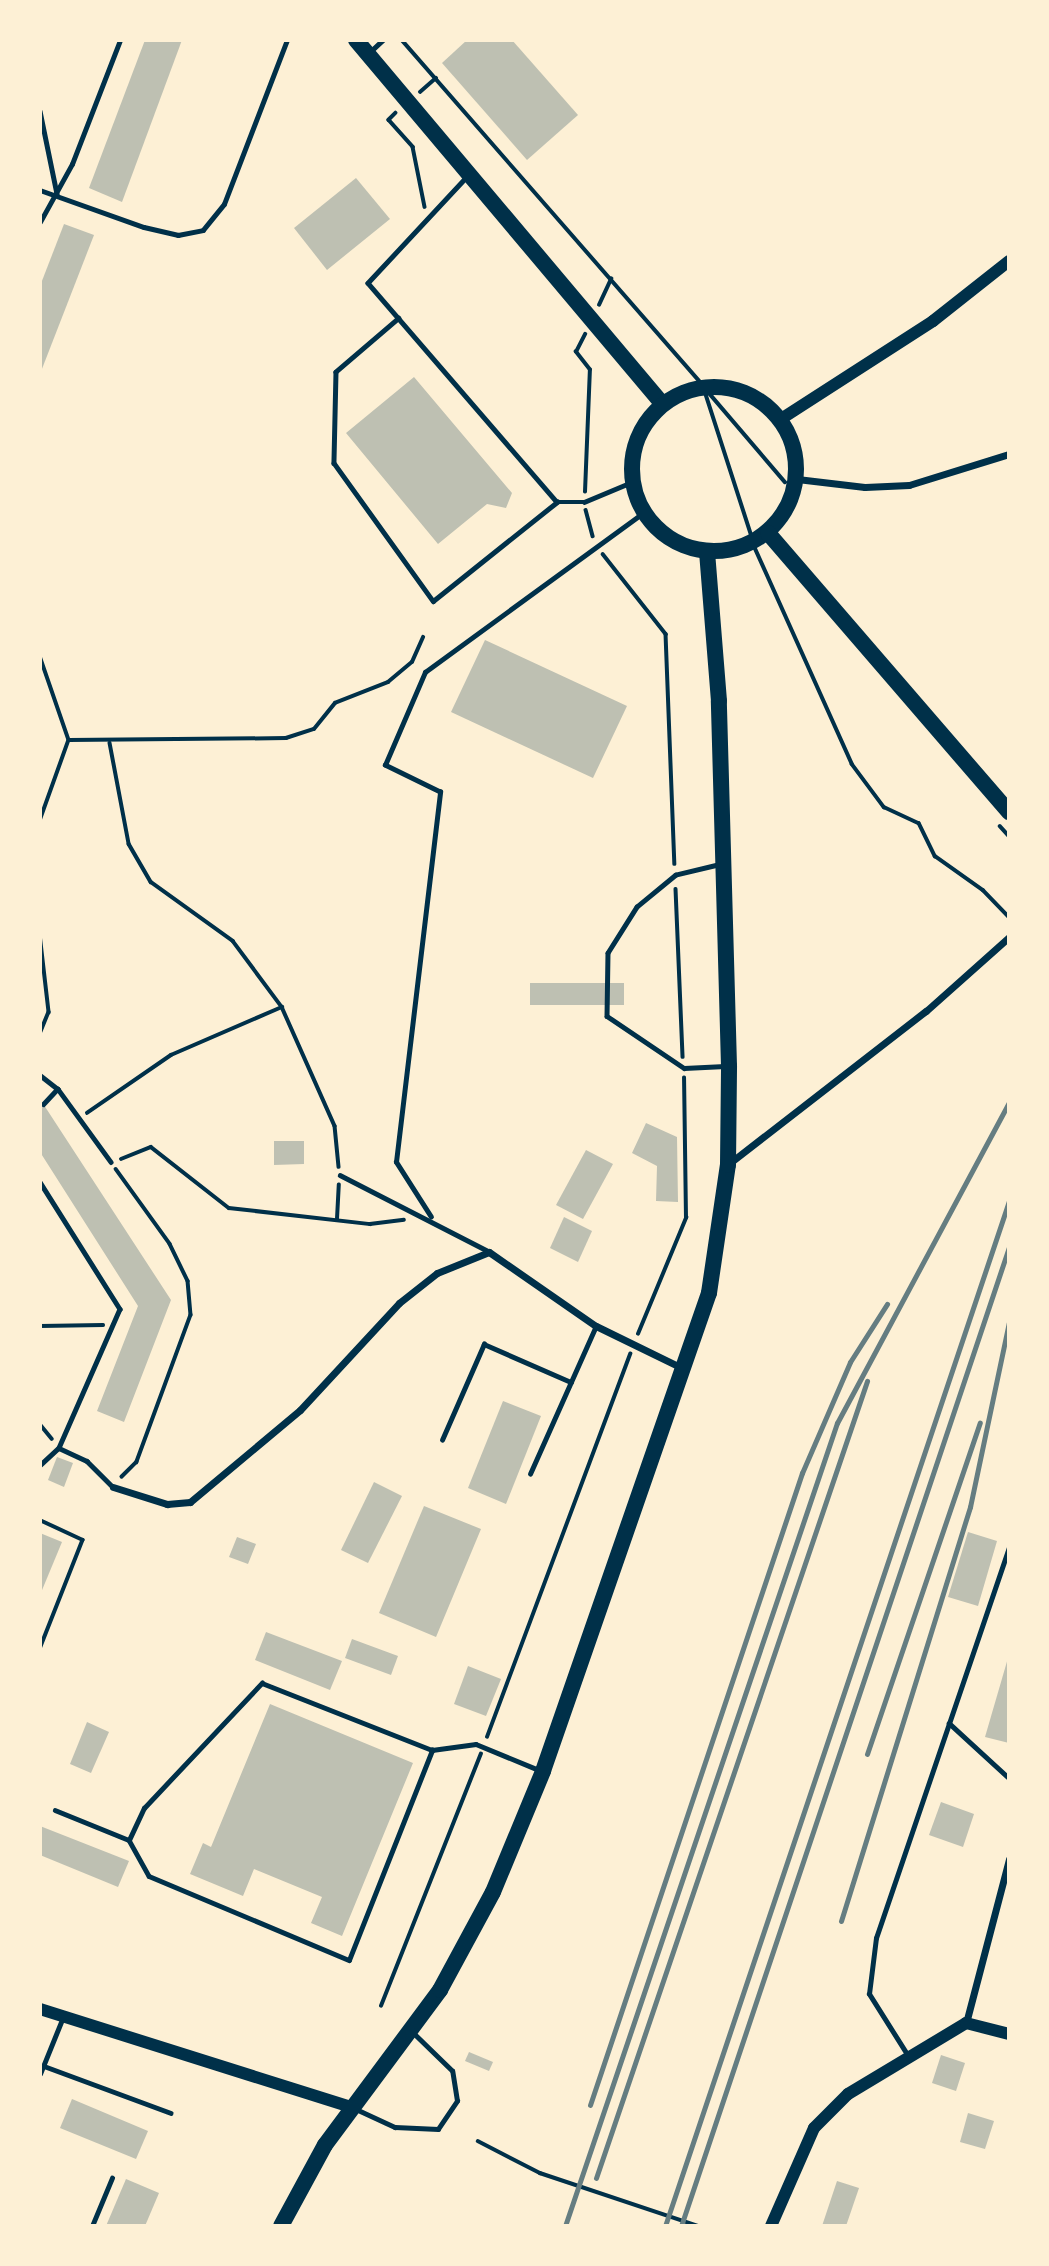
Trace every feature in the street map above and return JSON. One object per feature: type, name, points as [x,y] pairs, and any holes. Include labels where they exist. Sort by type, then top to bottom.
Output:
[{"type":"main road","points":[[356,40],[594,318],[662,404]]},
{"type":"main road","points":[[703,385],[749,393],[782,419],[793,442],[791,480],[785,515],[768,533],[730,551],[707,552],[662,534],[643,513],[632,482],[640,431],[662,404],[703,385]]},
{"type":"main road","points":[[768,533],[1009,812]]},
{"type":"main road","points":[[281,2226],[351,2107],[411,2031],[471,1936],[543,1771],[687,1370],[709,1293],[727,1165],[729,1066],[723,864],[707,552]]},
{"type":"street","points":[[782,419],[933,321],[1009,261]]},
{"type":"street","points":[[791,480],[865,488],[909,485],[1009,454]]},
{"type":"street","points":[[727,1165],[926,1011],[1009,937]]},
{"type":"street","points":[[113,1487],[167,1504],[190,1502],[300,1410],[399,1303],[437,1273],[489,1252],[596,1326],[633,1347],[687,1370]]},
{"type":"street","points":[[771,2226],[814,2128],[848,2094],[911,2060],[966,2024],[1009,1859]]},
{"type":"street","points":[[40,2009],[351,2107]]},
{"type":"street","points":[[966,2024],[1009,2034]]},
{"type":"lane","points":[[40,222],[57,195],[120,40]]},
{"type":"lane","points":[[40,190],[144,227],[178,235],[203,230],[224,204],[287,40]]},
{"type":"lane","points":[[367,54],[383,40]]},
{"type":"lane","points":[[40,111],[57,195]]},
{"type":"lane","points":[[470,174],[368,284],[557,502]]},
{"type":"lane","points":[[399,318],[336,372],[334,463],[433,601],[557,502],[584,502],[632,482]]},
{"type":"lane","points":[[431,1217],[396,1162],[440,792],[385,765],[425,672],[594,543],[643,513]]},
{"type":"lane","points":[[723,864],[676,875],[637,907],[608,953],[607,1016],[684,1068],[729,1066]]},
{"type":"lane","points":[[40,1074],[58,1089],[111,1162]]},
{"type":"lane","points":[[44,1104],[58,1089]]},
{"type":"lane","points":[[340,1175],[431,1217],[489,1252]]},
{"type":"lane","points":[[40,1182],[120,1308],[59,1448],[40,1466]]},
{"type":"lane","points":[[530,1474],[596,1326]]},
{"type":"lane","points":[[442,1440],[484,1344],[571,1382]]},
{"type":"lane","points":[[59,1448],[86,1461],[113,1487]]},
{"type":"lane","points":[[911,2060],[869,1994],[876,1938],[1009,1548]]},
{"type":"lane","points":[[129,1840],[144,1808],[262,1683],[432,1750],[483,1747],[543,1771]]},
{"type":"lane","points":[[950,1723],[1009,1779]]},
{"type":"lane","points":[[55,1810],[129,1840],[149,1876],[349,1960],[432,1750]]},
{"type":"lane","points":[[40,2074],[63,2017]]},
{"type":"lane","points":[[351,2107],[395,2127],[438,2129],[457,2101],[452,2071],[411,2031]]},
{"type":"lane","points":[[44,2066],[171,2113]]},
{"type":"lane","points":[[92,2226],[112,2178]]},
{"type":"path","points":[[402,40],[703,385],[791,480]]},
{"type":"path","points":[[427,220],[413,147],[389,120],[436,78]]},
{"type":"path","points":[[381,2006],[483,1747],[633,1347],[686,1218],[684,1068],[666,634],[594,543],[584,502],[590,370],[576,352],[611,279]]},
{"type":"path","points":[[703,385],[751,539],[852,764],[884,807],[919,823],[935,856],[983,890],[1009,917]]},
{"type":"path","points":[[751,539],[773,561]]},
{"type":"path","points":[[69,740],[110,743],[286,738],[314,729],[335,703],[388,682],[412,662],[423,637]]},
{"type":"path","points":[[40,656],[69,740],[40,821]]},
{"type":"path","points":[[110,743],[129,844],[151,882],[233,942],[282,1007],[335,1126],[340,1175],[337,1219]]},
{"type":"path","points":[[991,815],[1009,836]]},
{"type":"path","points":[[40,934],[50,1012],[40,1034]]},
{"type":"path","points":[[80,1118],[171,1055],[282,1007]]},
{"type":"path","points":[[113,1487],[136,1462],[191,1315],[188,1281],[170,1244],[111,1162],[151,1147],[229,1208],[370,1224],[431,1217]]},
{"type":"path","points":[[40,1326],[112,1325]]},
{"type":"path","points":[[40,1424],[59,1448]]},
{"type":"path","points":[[40,1520],[83,1540],[40,1648]]},
{"type":"path","points":[[478,2141],[540,2173],[698,2226]]},
{"type":"building","points":[[145,40],[182,40],[122,202],[89,188]]},
{"type":"building","points":[[467,40],[512,40],[578,115],[527,160],[442,63]]},
{"type":"building","points":[[356,178],[390,219],[327,270],[294,228]]},
{"type":"building","points":[[64,224],[94,235],[40,374],[40,286]]},
{"type":"building","points":[[414,377],[512,493],[506,508],[487,504],[438,544],[346,433]]},
{"type":"building","points":[[485,640],[627,706],[593,778],[451,712]]},
{"type":"building","points":[[530,983],[624,983],[624,1005],[530,1005]]},
{"type":"building","points":[[40,1099],[171,1300],[124,1422],[97,1411],[138,1306],[40,1152]]},
{"type":"building","points":[[646,1123],[677,1137],[678,1202],[656,1201],[657,1166],[632,1153]]},
{"type":"building","points":[[274,1141],[304,1141],[304,1164],[274,1165]]},
{"type":"building","points":[[586,1150],[613,1164],[583,1219],[556,1205]]},
{"type":"building","points":[[564,1217],[592,1231],[578,1262],[550,1248]]},
{"type":"building","points":[[503,1401],[541,1416],[506,1504],[468,1488]]},
{"type":"building","points":[[57,1457],[73,1463],[64,1487],[48,1480]]},
{"type":"building","points":[[374,1482],[402,1496],[368,1563],[341,1550]]},
{"type":"building","points":[[424,1506],[481,1529],[436,1637],[379,1613]]},
{"type":"building","points":[[968,1532],[997,1541],[978,1606],[948,1597]]},
{"type":"building","points":[[40,1533],[62,1542],[40,1595]]},
{"type":"building","points":[[237,1537],[256,1544],[248,1564],[229,1557]]},
{"type":"building","points":[[266,1632],[342,1661],[330,1690],[255,1660]]},
{"type":"building","points":[[352,1639],[398,1656],[391,1675],[345,1658]]},
{"type":"building","points":[[1009,1658],[1009,1743],[985,1737]]},
{"type":"building","points":[[468,1666],[501,1679],[486,1716],[454,1704]]},
{"type":"building","points":[[270,1704],[413,1763],[342,1936],[311,1923],[322,1897],[254,1869],[243,1896],[190,1874],[203,1843],[211,1847]]},
{"type":"building","points":[[87,1722],[109,1732],[91,1773],[70,1764]]},
{"type":"building","points":[[941,1802],[974,1814],[963,1847],[929,1835]]},
{"type":"building","points":[[40,1826],[129,1861],[118,1887],[40,1855]]},
{"type":"building","points":[[469,2052],[493,2062],[489,2071],[465,2061]]},
{"type":"building","points":[[941,2055],[965,2063],[956,2091],[932,2083]]},
{"type":"building","points":[[72,2099],[148,2131],[136,2159],[60,2128]]},
{"type":"building","points":[[968,2113],[994,2121],[985,2149],[960,2142]]},
{"type":"building","points":[[126,2179],[159,2193],[145,2226],[106,2226]]},
{"type":"building","points":[[837,2181],[859,2188],[846,2226],[822,2226]]},
{"type":"railway","points":[[565,2226],[837,1423],[1009,1102]]},
{"type":"railway","points":[[665,2226],[1009,1201]]},
{"type":"railway","points":[[681,2226],[1009,1247]]},
{"type":"railway","points":[[590,2105],[802,1473],[850,1362],[887,1304]]},
{"type":"railway","points":[[841,1921],[970,1507],[1009,1322]]},
{"type":"railway","points":[[596,2178],[867,1381]]},
{"type":"railway","points":[[867,1754],[980,1423]]}]
